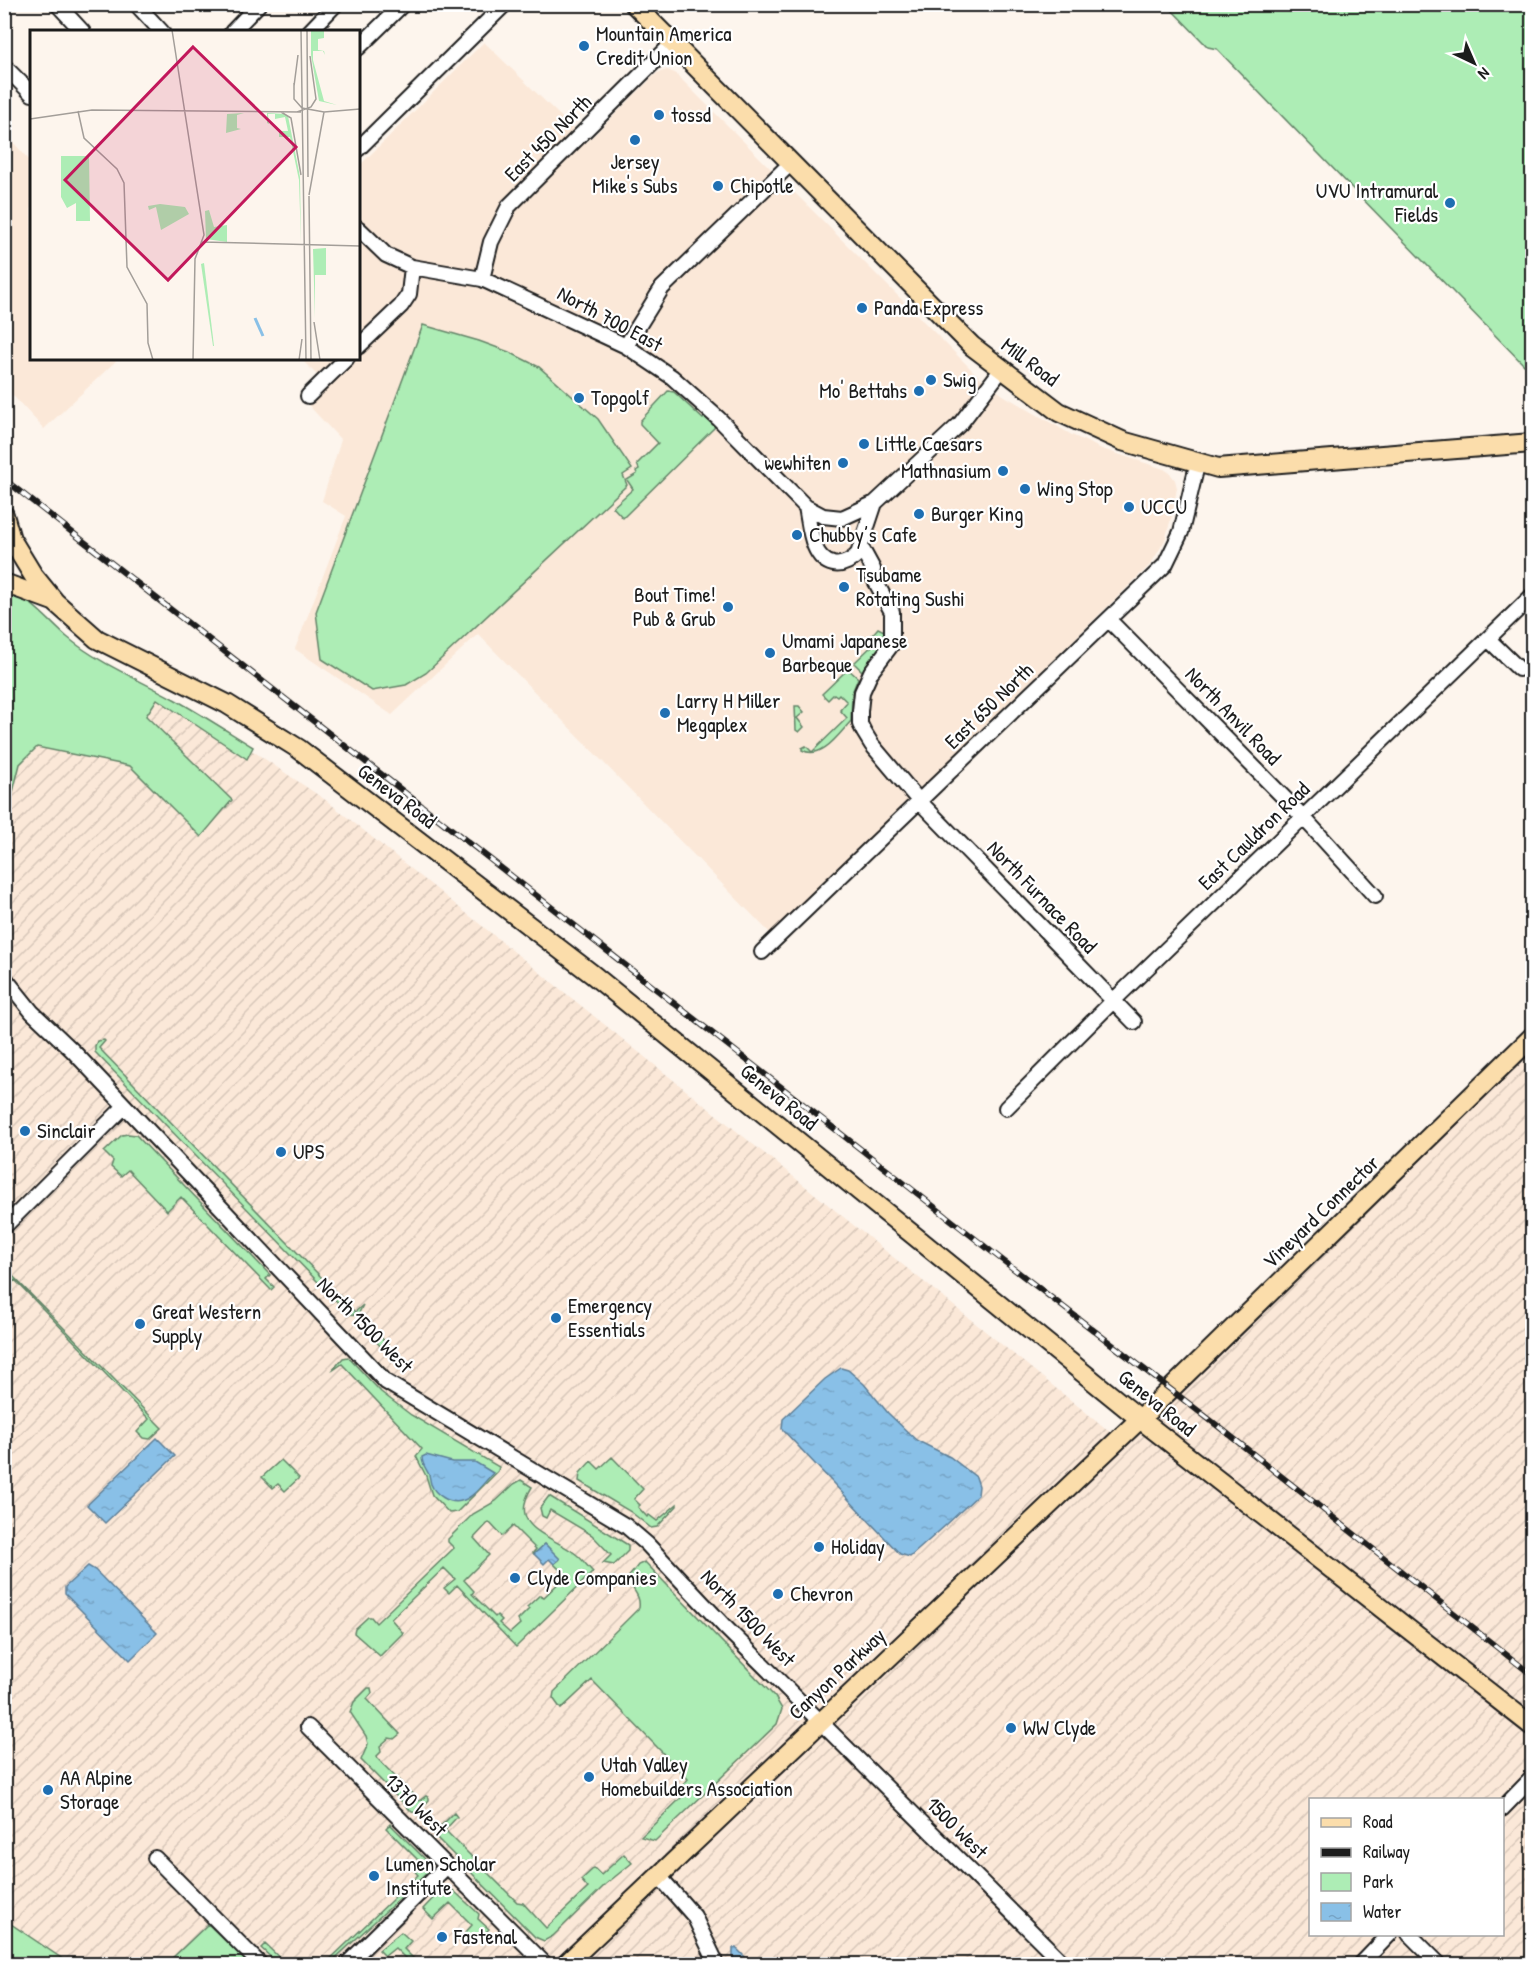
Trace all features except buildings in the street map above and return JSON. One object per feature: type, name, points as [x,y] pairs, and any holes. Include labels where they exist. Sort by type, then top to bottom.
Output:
[{"type":"main road","name":"Mill Road","points":[[634,4],[972,346],[1059,412],[1122,441],[1218,468],[1533,443]]},
{"type":"main road","name":"Geneva Road","points":[[4,514],[8,541],[33,575],[55,602],[97,639],[227,704],[299,749],[592,974],[1140,1419],[1533,1725]]},
{"type":"main road","points":[[4,583],[55,602]]},
{"type":"main road","name":"Vineyard Connector","points":[[1140,1419],[1533,1037]]},
{"type":"main road","name":"Canyon Parkway","points":[[566,1965],[1140,1419]]},
{"type":"street","points":[[57,4],[81,30]]},
{"type":"street","points":[[136,4],[160,30]]},
{"type":"street","points":[[234,30],[259,4]]},
{"type":"street","points":[[311,30],[336,4]]},
{"type":"street","points":[[360,46],[403,4]]},
{"type":"street","points":[[360,146],[505,4]]},
{"type":"street","name":"East 450 North","points":[[482,279],[491,242],[509,206],[672,44]]},
{"type":"street","points":[[4,66],[30,92]]},
{"type":"street","points":[[626,346],[662,288],[790,164]]},
{"type":"street","name":"North 700 East","points":[[360,230],[386,255],[412,267],[482,279],[626,346],[672,377],[719,419],[806,507]]},
{"type":"street","points":[[360,345],[401,306],[409,294],[412,267]]},
{"type":"street","points":[[308,396],[345,360]]},
{"type":"street","points":[[815,545],[817,531],[827,520],[875,503],[960,424],[1002,369]]},
{"type":"street","name":"East 650 North","points":[[762,952],[1165,566],[1181,532],[1198,461]]},
{"type":"street","points":[[806,507],[815,545],[823,559],[837,565],[852,560],[861,543],[875,503]]},
{"type":"street","points":[[806,507],[823,516],[855,524],[873,568],[872,575],[892,612],[892,644],[866,681],[860,703],[860,724],[872,745],[920,802]]},
{"type":"street","points":[[845,564],[872,575]]},
{"type":"street","name":"East Cauldron Road","points":[[1006,1108],[1113,1001],[1533,596]]},
{"type":"street","name":"North Anvil Road","points":[[1109,620],[1303,817],[1375,896]]},
{"type":"street","points":[[1488,639],[1519,669]]},
{"type":"street","name":"North Furnace Road","points":[[920,802],[1134,1022]]},
{"type":"street","name":"North 1500 West","points":[[4,978],[32,1012],[125,1106],[386,1382],[626,1526],[647,1544],[725,1627],[820,1721]]},
{"type":"street","points":[[4,1227],[125,1106]]},
{"type":"street","name":"1500 West","points":[[820,1721],[1064,1965]]},
{"type":"street","name":"1370 West","points":[[308,1727],[545,1965]]},
{"type":"street","points":[[1504,1808],[1533,1778]]},
{"type":"street","points":[[155,1858],[260,1965]]},
{"type":"street","points":[[347,1965],[447,1866]]},
{"type":"street","points":[[659,1876],[694,1916],[715,1965]]},
{"type":"street","points":[[1360,1965],[1389,1936]]},
{"type":"street","points":[[1410,1936],[1439,1965]]},
{"type":"shaded area","points":[[484,42],[587,142],[657,73],[667,70],[675,73],[976,374],[1003,395],[1072,435],[1102,449],[1170,473],[1177,488],[1165,540],[1151,564],[772,935],[478,634],[392,715],[295,649],[346,516],[322,501],[341,440],[299,395],[318,376],[302,360],[360,360],[360,165]]},
{"type":"shaded area","points":[[5,133],[30,161],[30,360],[117,360],[44,429],[5,387]]},
{"type":"shaded area","points":[[90,656],[180,702],[327,801],[1119,1439],[1532,1045],[1532,1964],[63,1964],[5,1926],[5,670]]},
{"type":"green space","name":"UVU Intramural Fields","points":[[1167,5],[1532,5],[1532,358],[1524,365],[1217,49],[1208,47]]},
{"type":"green space","name":"Topgolf","points":[[423,325],[479,341],[509,352],[539,367],[598,419],[632,469],[623,475],[627,485],[426,673],[406,685],[372,691],[322,659],[316,612]]},
{"type":"green space","points":[[668,391],[674,392],[715,427],[623,518],[613,507],[633,489],[627,480],[637,474],[636,471],[639,469],[637,464],[658,443],[640,424],[640,421]]},
{"type":"green space","points":[[5,591],[23,598],[67,637],[92,655],[184,705],[253,747],[247,759],[157,699],[146,716],[232,800],[201,837],[130,766],[37,747],[20,764],[11,800],[5,806]]},
{"type":"green space","points":[[878,628],[884,631],[882,643],[874,658],[862,671],[854,663],[877,641],[872,635]]},
{"type":"green space","points":[[848,669],[858,678],[852,693],[851,721],[823,749],[812,752],[847,718],[840,710],[847,702],[839,694],[837,696],[834,694],[828,700],[822,694]]},
{"type":"green space","points":[[795,706],[799,706],[804,712],[797,718],[804,727],[799,732],[796,730]]},
{"type":"green space","points":[[806,746],[812,752],[802,750]]},
{"type":"green space","points":[[104,1040],[99,1048],[355,1312],[363,1305],[358,1315],[349,1314],[95,1052],[97,1041]]},
{"type":"green space","points":[[122,1135],[136,1135],[270,1275],[266,1279],[274,1287],[271,1290],[181,1197],[167,1211],[128,1170],[121,1176],[111,1167],[113,1161],[104,1152]]},
{"type":"green space","points":[[4,1267],[162,1428],[150,1439],[143,1438],[137,1432],[149,1419],[15,1280],[7,1288]]},
{"type":"green space","points":[[374,1330],[400,1357],[395,1362],[373,1338]]},
{"type":"green space","points":[[348,1357],[381,1392],[411,1415],[499,1467],[498,1471],[457,1512],[449,1513],[432,1495],[416,1456],[422,1449],[342,1364],[332,1371],[343,1358]]},
{"type":"green space","points":[[612,1457],[643,1489],[634,1499],[647,1517],[649,1515],[657,1521],[677,1504],[657,1527],[651,1528],[631,1512],[579,1481],[580,1473],[591,1461],[599,1469]]},
{"type":"green space","points":[[281,1460],[299,1478],[285,1491],[278,1484],[273,1488],[262,1477]]},
{"type":"green space","points":[[521,1480],[532,1487],[525,1501],[528,1522],[545,1536],[577,1555],[593,1572],[516,1647],[457,1585],[449,1593],[444,1588],[455,1579],[444,1568],[391,1619],[403,1633],[380,1656],[354,1633],[355,1629],[368,1617],[376,1623],[454,1548],[448,1539],[473,1514],[496,1501]],"holes":[[[489,1522],[502,1536],[513,1526],[536,1549],[534,1554],[545,1544],[559,1560],[554,1564],[566,1576],[544,1597],[540,1595],[527,1607],[529,1609],[518,1620],[520,1624],[510,1633],[499,1623],[502,1620],[497,1615],[495,1617],[472,1594],[474,1591],[464,1580],[489,1555],[474,1538]]]},
{"type":"green space","points":[[549,1496],[628,1545],[628,1551],[614,1565],[603,1563],[611,1555],[592,1535],[550,1510],[546,1518],[542,1516],[540,1508]]},
{"type":"green space","points":[[645,1562],[775,1697],[782,1709],[777,1724],[655,1841],[641,1837],[686,1793],[681,1787],[688,1779],[592,1680],[561,1709],[553,1698],[554,1692],[639,1608],[639,1599],[628,1578],[638,1565]]},
{"type":"green space","points":[[368,1688],[371,1688],[372,1693],[367,1699],[400,1734],[394,1739],[389,1738],[380,1746],[381,1752],[376,1757],[419,1801],[426,1796],[429,1798],[417,1813],[412,1812],[361,1760],[368,1744],[366,1736],[350,1712],[354,1702]]},
{"type":"green space","points":[[454,1813],[457,1817],[445,1830],[517,1902],[523,1903],[546,1928],[588,1888],[581,1880],[594,1868],[601,1875],[624,1854],[632,1863],[606,1884],[553,1936],[544,1941],[535,1937],[433,1834]]},
{"type":"green space","points":[[390,1824],[428,1862],[428,1872],[329,1964],[325,1964],[418,1875],[411,1867],[418,1860],[386,1828]]},
{"type":"green space","points":[[448,1887],[479,1914],[478,1919],[489,1929],[475,1943],[465,1933],[472,1925],[450,1903],[433,1919],[423,1909],[439,1892]]},
{"type":"green space","points":[[4,1920],[70,1964],[15,1964],[5,1957]]},
{"type":"green space","points":[[208,1924],[249,1964],[166,1964]]},
{"type":"green space","points":[[401,1932],[411,1941],[404,1949],[419,1964],[411,1964],[395,1948],[385,1956],[379,1950]]},
{"type":"green space","points":[[265,1944],[286,1964],[278,1964],[261,1948]]},
{"type":"water","points":[[841,1368],[848,1370],[864,1384],[888,1413],[916,1440],[950,1457],[976,1477],[979,1486],[978,1495],[910,1557],[900,1554],[782,1429],[783,1419],[825,1379]]},
{"type":"water","points":[[157,1438],[175,1456],[105,1523],[87,1505]]},
{"type":"water","points":[[426,1455],[452,1462],[475,1462],[493,1473],[470,1497],[457,1502],[448,1500],[439,1495],[431,1484],[422,1457]]},
{"type":"water","points":[[545,1544],[560,1559],[554,1564],[549,1559],[544,1564],[534,1554]]},
{"type":"water","points":[[88,1566],[95,1570],[157,1633],[130,1660],[65,1594],[65,1587]]},
{"type":"water","points":[[733,1948],[736,1948],[752,1964],[733,1964]]},
{"type":"railway","points":[[4,479],[1214,1423],[1532,1675]]},
{"type":"place","name":"Mountain America Credit Union","points":[[584,46]]},
{"type":"place","name":"tossd","points":[[659,115]]},
{"type":"place","name":"Jersey Mike's Subs","points":[[635,140]]},
{"type":"place","name":"Chipotle","points":[[718,186]]},
{"type":"place","name":"UVU Intramural Fields","points":[[1450,203]]},
{"type":"place","name":"Panda Express","points":[[862,308]]},
{"type":"place","name":"Swig","points":[[931,380]]},
{"type":"place","name":"Mo' Bettahs","points":[[919,391]]},
{"type":"place","name":"Topgolf","points":[[579,398]]},
{"type":"place","name":"Little Caesars","points":[[864,444]]},
{"type":"place","name":"wewhiten","points":[[843,463]]},
{"type":"place","name":"Mathnasium","points":[[1003,471]]},
{"type":"place","name":"Wing Stop","points":[[1025,489]]},
{"type":"place","name":"UCCU","points":[[1129,507]]},
{"type":"place","name":"Burger King","points":[[919,514]]},
{"type":"place","name":"Chubby’s Cafe","points":[[797,535]]},
{"type":"place","name":"Tsubame Rotating Sushi","points":[[844,587]]},
{"type":"place","name":"Bout Time! Pub & Grub","points":[[728,607]]},
{"type":"place","name":"Umami Japanese Barbeque","points":[[770,653]]},
{"type":"place","name":"Larry H Miller Megaplex","points":[[665,713]]},
{"type":"place","name":"Sinclair","points":[[25,1131]]},
{"type":"place","name":"UPS","points":[[281,1152]]},
{"type":"place","name":"Emergency Essentials","points":[[556,1318]]},
{"type":"place","name":"Great Western Supply","points":[[140,1324]]},
{"type":"place","name":"Holiday","points":[[819,1547]]},
{"type":"place","name":"Clyde Companies","points":[[515,1578]]},
{"type":"place","name":"Chevron","points":[[778,1594]]},
{"type":"place","name":"WW Clyde","points":[[1011,1728]]},
{"type":"place","name":"Utah Valley Homebuilders Association","points":[[589,1777]]},
{"type":"place","name":"AA Alpine Storage","points":[[48,1790]]},
{"type":"place","name":"Lumen Scholar Institute","points":[[374,1876]]},
{"type":"place","name":"Fastenal","points":[[442,1937]]}]
